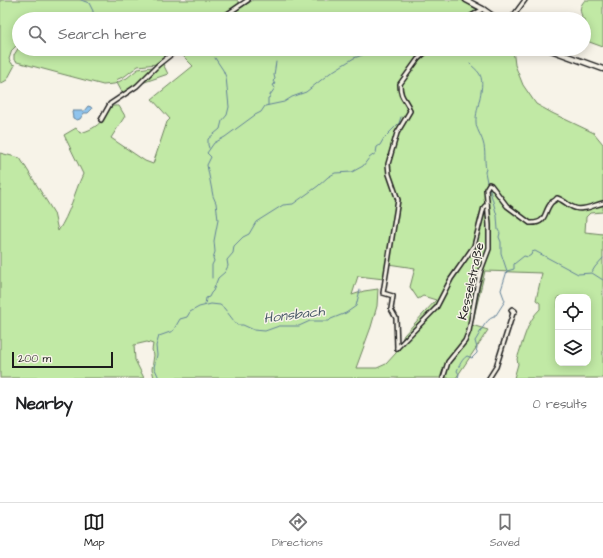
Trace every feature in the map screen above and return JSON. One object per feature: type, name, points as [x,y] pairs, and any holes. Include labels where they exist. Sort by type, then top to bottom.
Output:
[{"type":"street","points":[[230,12],[248,0]]},
{"type":"street","points":[[466,0],[487,12]]},
{"type":"street","points":[[516,12],[525,0]]},
{"type":"street","points":[[478,12],[483,9]]},
{"type":"street","points":[[101,120],[110,104],[137,86],[169,56]]},
{"type":"street","points":[[421,56],[400,84],[401,96],[408,104],[410,111],[397,133],[388,164],[389,174],[398,200],[383,293],[393,296],[391,309],[396,318],[397,348],[436,308],[451,279],[474,246],[484,207],[487,204]]},
{"type":"street","points":[[568,56],[603,68]]},
{"type":"street","name":"Kesselstraße","points":[[442,378],[448,362],[465,341],[481,270],[489,249],[486,189],[489,184],[507,206],[530,223],[540,222],[552,202],[558,198],[576,208],[584,209],[603,202]]},
{"type":"street","points":[[489,378],[496,367],[513,313]]},
{"type":"green space","points":[[0,0],[237,0],[242,7],[253,0],[462,0],[480,12],[12,12],[12,50],[9,59],[12,64],[15,65],[7,80],[0,84]]},
{"type":"green space","points":[[585,0],[603,0],[603,47],[591,43],[591,12],[580,12],[581,6]]},
{"type":"green space","points":[[14,56],[167,56],[157,64],[138,66],[125,76],[116,80],[118,82],[127,78],[138,69],[160,66],[163,64],[168,74],[136,85],[123,94],[117,83],[103,85],[14,60]]},
{"type":"green space","points":[[183,56],[514,56],[515,65],[523,85],[536,104],[594,133],[603,144],[603,212],[590,213],[586,217],[585,232],[603,234],[603,378],[514,378],[518,364],[517,359],[526,332],[532,319],[540,309],[540,303],[536,300],[542,273],[485,271],[472,325],[488,330],[456,378],[154,378],[152,369],[154,355],[152,350],[153,344],[147,342],[134,345],[135,360],[144,378],[0,378],[0,153],[20,158],[54,213],[58,231],[66,218],[83,174],[64,135],[76,128],[80,133],[98,125],[109,108],[119,106],[125,116],[111,138],[145,161],[153,164],[167,122],[170,119],[152,99],[193,66]],"holes":[[[388,264],[415,268],[410,287],[418,299],[423,296],[436,300],[404,335],[396,353],[386,364],[377,368],[356,368],[377,306],[378,289],[352,295],[358,276],[384,279]]]},
{"type":"water","points":[[88,106],[92,109],[88,113],[84,113],[80,119],[77,120],[73,118],[73,111],[84,111]]},
{"type":"waterway","points":[[81,0],[89,3],[93,12]]},
{"type":"waterway","points":[[212,278],[212,265],[215,252],[214,241],[218,220],[216,203],[213,196],[207,165],[211,157],[207,153],[214,143],[261,112],[265,106],[284,102],[292,97],[306,92],[330,73],[360,56]]},
{"type":"waterway","points":[[209,148],[208,139],[220,129],[229,107],[226,77],[215,58]]},
{"type":"waterway","points":[[268,105],[268,98],[275,88],[273,81],[275,79],[274,75],[276,62]]},
{"type":"waterway","points":[[470,64],[478,72],[482,83],[476,122],[484,145],[487,182]]},
{"type":"waterway","points":[[205,305],[206,298],[209,297],[218,278],[225,272],[228,266],[227,260],[233,253],[234,246],[243,237],[249,234],[256,222],[283,205],[293,204],[335,173],[352,172],[363,166],[369,158],[376,153],[377,147],[399,123],[401,117]]},
{"type":"waterway","points":[[489,187],[497,216],[501,253],[507,271]]},
{"type":"waterway","points":[[458,378],[459,374],[457,371],[461,363],[467,356],[472,358],[477,353],[475,341],[485,324],[494,317],[494,315],[496,315],[505,301],[501,290],[507,271],[514,269],[514,264],[524,256],[528,257],[535,251],[578,274],[592,273],[603,280]]},
{"type":"waterway","points":[[592,272],[603,258]]},
{"type":"waterway","name":"Honsbach","points":[[159,378],[154,367],[157,355],[156,346],[159,336],[173,331],[180,319],[187,317],[190,312],[199,307],[211,304],[220,305],[237,325],[243,325],[254,330],[265,331],[279,326],[299,326],[310,321],[329,321],[346,313],[356,306],[360,290]]}]
